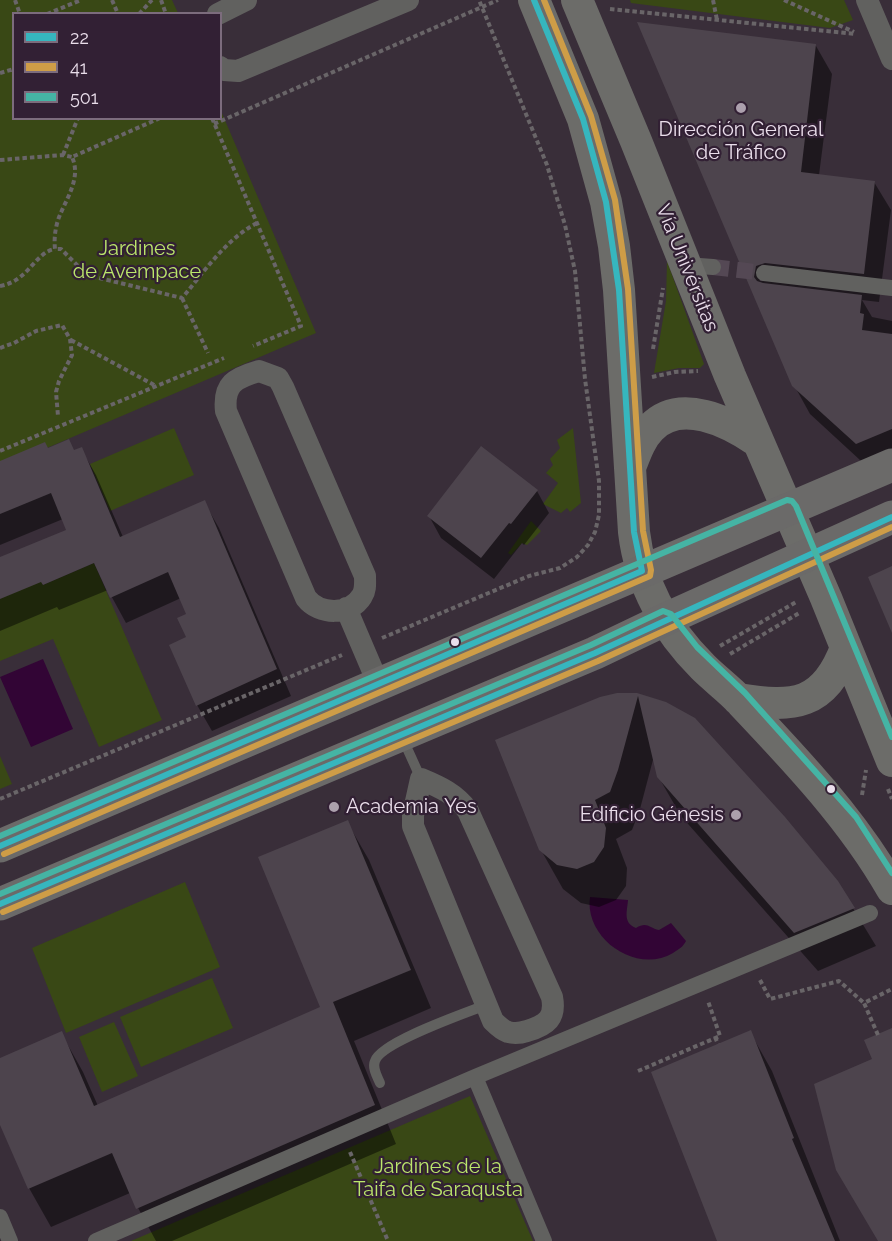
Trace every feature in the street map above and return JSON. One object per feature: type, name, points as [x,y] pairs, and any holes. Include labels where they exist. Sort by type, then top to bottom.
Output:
[{"type":"main road","points":[[534,0],[583,119],[606,202],[619,290],[634,532],[642,571],[660,612],[690,653],[738,699],[849,823],[892,889]]},
{"type":"main road","name":"Vía Univérsitas","points":[[578,3],[757,441],[799,533],[846,648],[880,763]]},
{"type":"main road","points":[[631,465],[639,445],[652,427],[662,419],[686,413],[705,416],[735,426],[757,441]]},
{"type":"main road","points":[[0,904],[595,653],[660,612],[799,533],[892,465]]},
{"type":"main road","points":[[0,846],[378,683],[686,554],[892,517]]},
{"type":"main road","points":[[738,699],[777,704],[797,702],[812,696],[836,672],[846,648]]},
{"type":"street","points":[[222,12],[246,0]]},
{"type":"street","points":[[222,68],[238,71],[408,0]]},
{"type":"street","points":[[867,0],[892,59]]},
{"type":"street","points":[[764,273],[892,288]]},
{"type":"street","points":[[259,371],[270,374],[278,378],[283,387],[365,576],[362,596],[346,608],[329,612],[319,610],[306,598],[226,411],[227,389],[244,375],[259,371]]},
{"type":"street","points":[[346,608],[378,683]]},
{"type":"street","points":[[421,779],[451,794],[462,802],[468,811],[552,997],[554,1008],[550,1019],[544,1024],[519,1034],[508,1032],[492,1021],[413,826],[413,815],[421,779]]},
{"type":"street","points":[[96,1241],[475,1077],[870,913]]},
{"type":"street","points":[[475,1077],[544,1241]]},
{"type":"street","points":[[0,1217],[10,1241]]},
{"type":"lane","points":[[401,734],[421,779]]},
{"type":"lane","points":[[380,1083],[374,1067],[375,1059],[381,1052],[421,1031],[486,1005]]},
{"type":"path","points":[[52,12],[81,0]]},
{"type":"path","points":[[141,12],[152,0]]},
{"type":"path","points":[[0,799],[529,576],[560,568],[577,557],[588,545],[595,532],[599,515],[599,480],[585,379],[575,271],[565,225],[547,165],[479,0]]},
{"type":"path","points":[[214,124],[498,0]]},
{"type":"path","points":[[713,0],[717,20]]},
{"type":"path","points":[[578,3],[861,35],[784,0]]},
{"type":"path","points":[[63,155],[77,120]]},
{"type":"path","points":[[0,160],[63,155],[72,157],[155,120]]},
{"type":"path","points":[[213,120],[301,326],[246,349]]},
{"type":"path","points":[[55,249],[56,228],[75,177],[76,165],[72,157]]},
{"type":"path","points":[[182,298],[212,262],[247,228],[257,223]]},
{"type":"path","points":[[0,286],[23,276],[48,250],[61,249],[87,275],[182,298]]},
{"type":"path","name":"Vía Univérsitas","points":[[651,360],[662,302],[688,270]]},
{"type":"path","points":[[182,298],[208,353]]},
{"type":"path","points":[[0,348],[14,344],[36,331],[62,325],[70,339],[72,355],[56,392],[58,416]]},
{"type":"path","points":[[70,339],[157,386]]},
{"type":"path","points":[[0,451],[235,354]]},
{"type":"path","points":[[649,370],[647,379],[675,372],[707,371]]},
{"type":"path","points":[[714,650],[799,600]]},
{"type":"path","points":[[721,658],[803,611]]},
{"type":"path","points":[[862,806],[863,785],[880,763]]},
{"type":"path","points":[[751,963],[770,999],[839,981],[864,1003],[878,1035]]},
{"type":"path","points":[[638,1071],[720,1036],[702,984]]},
{"type":"path","points":[[864,1003],[892,988]]},
{"type":"path","points":[[715,1037],[718,1044]]},
{"type":"path","points":[[342,1135],[388,1241]]},
{"type":"green space","name":"Jardines de Avempace","points":[[0,0],[172,0],[178,12],[12,12],[12,120],[222,120],[222,113],[316,333],[0,468]]},
{"type":"green space","points":[[630,0],[844,0],[853,20],[830,28],[631,3]]},
{"type":"green space","points":[[667,261],[704,364],[700,368],[679,368],[654,373],[666,301]]},
{"type":"green space","points":[[174,428],[194,475],[110,511],[90,464]]},
{"type":"green space","points":[[573,428],[581,503],[570,512],[567,508],[561,513],[543,504],[558,483],[546,473],[553,465],[550,459],[560,448],[557,440]]},
{"type":"green space","points":[[531,521],[541,531],[527,545],[522,543],[511,555],[508,553]]},
{"type":"green space","points":[[94,563],[162,720],[99,747],[53,639],[0,661],[0,599],[40,578],[43,585]]},
{"type":"green space","points":[[0,756],[12,784],[0,789]]},
{"type":"green space","points":[[185,882],[220,967],[66,1033],[32,948]]},
{"type":"green space","points":[[212,978],[233,1028],[141,1067],[120,1017]]},
{"type":"green space","points":[[114,1022],[138,1076],[102,1092],[79,1037]]},
{"type":"green space","name":"Jardines de la Taifa de Saraqusta","points":[[470,1096],[533,1241],[131,1241]]},
{"type":"shaded area","points":[[43,659],[73,729],[31,747],[0,677]]},
{"type":"shaded area","points":[[590,897],[628,900],[627,920],[632,926],[636,928],[645,925],[659,930],[671,923],[686,941],[673,953],[659,959],[629,956],[615,949],[595,926],[590,912]]},
{"type":"building","points":[[637,22],[816,44],[801,172],[875,181],[864,274],[765,263],[756,266],[754,277],[763,283],[862,295],[860,313],[864,314],[862,330],[892,334],[892,429],[856,444],[792,386]]},
{"type":"building","points":[[69,439],[74,450],[82,447],[120,537],[205,500],[277,669],[196,706],[169,645],[186,637],[177,618],[186,614],[168,572],[110,598],[94,563],[43,585],[41,582],[0,599],[0,557],[66,530],[51,493],[0,514],[0,461],[45,442],[48,448]]},
{"type":"building","points":[[481,446],[538,490],[481,558],[427,516]]},
{"type":"building","points":[[892,566],[892,633],[868,577]]},
{"type":"building","name":"Edificio Génesis","points":[[617,693],[637,693],[666,702],[695,718],[785,817],[838,881],[855,908],[794,933],[657,777],[638,696],[610,792],[595,800],[606,828],[604,847],[594,862],[577,869],[557,865],[539,850],[495,740],[600,697]]},
{"type":"building","points":[[348,820],[411,970],[333,1002],[375,1105],[136,1209],[112,1153],[28,1189],[0,1125],[0,1058],[62,1031],[94,1106],[320,1007],[258,857]]},
{"type":"building","points":[[892,1028],[892,1241],[878,1241],[836,1170],[814,1084],[872,1059],[864,1040]]},
{"type":"building","points":[[751,1030],[794,1138],[792,1139],[835,1241],[717,1241],[651,1072]]},
{"type":"tunnel","points":[[713,267],[764,273]]},
{"type":"transit line","name":"22","points":[[0,846],[642,571],[634,532],[619,290],[606,202],[583,119],[534,0]]},
{"type":"transit line","name":"41","points":[[4,854],[650,576],[651,570],[643,531],[628,289],[615,200],[591,116],[544,0]]},
{"type":"transit line","name":"501","points":[[0,836],[787,500],[792,501],[796,506],[892,737]]},
{"type":"transit line","name":"22","points":[[0,904],[595,653],[892,517]]},
{"type":"transit line","name":"41","points":[[3,912],[598,661],[892,527]]},
{"type":"transit line","name":"501","points":[[0,894],[591,645],[663,611],[671,614],[697,647],[745,693],[856,817],[892,873]]},
{"type":"place","name":"Dirección General de Tráfico","points":[[741,108]]},
{"type":"place","name":"Academia Yes","points":[[334,807]]},
{"type":"place","name":"Edificio Génesis","points":[[736,815]]}]
